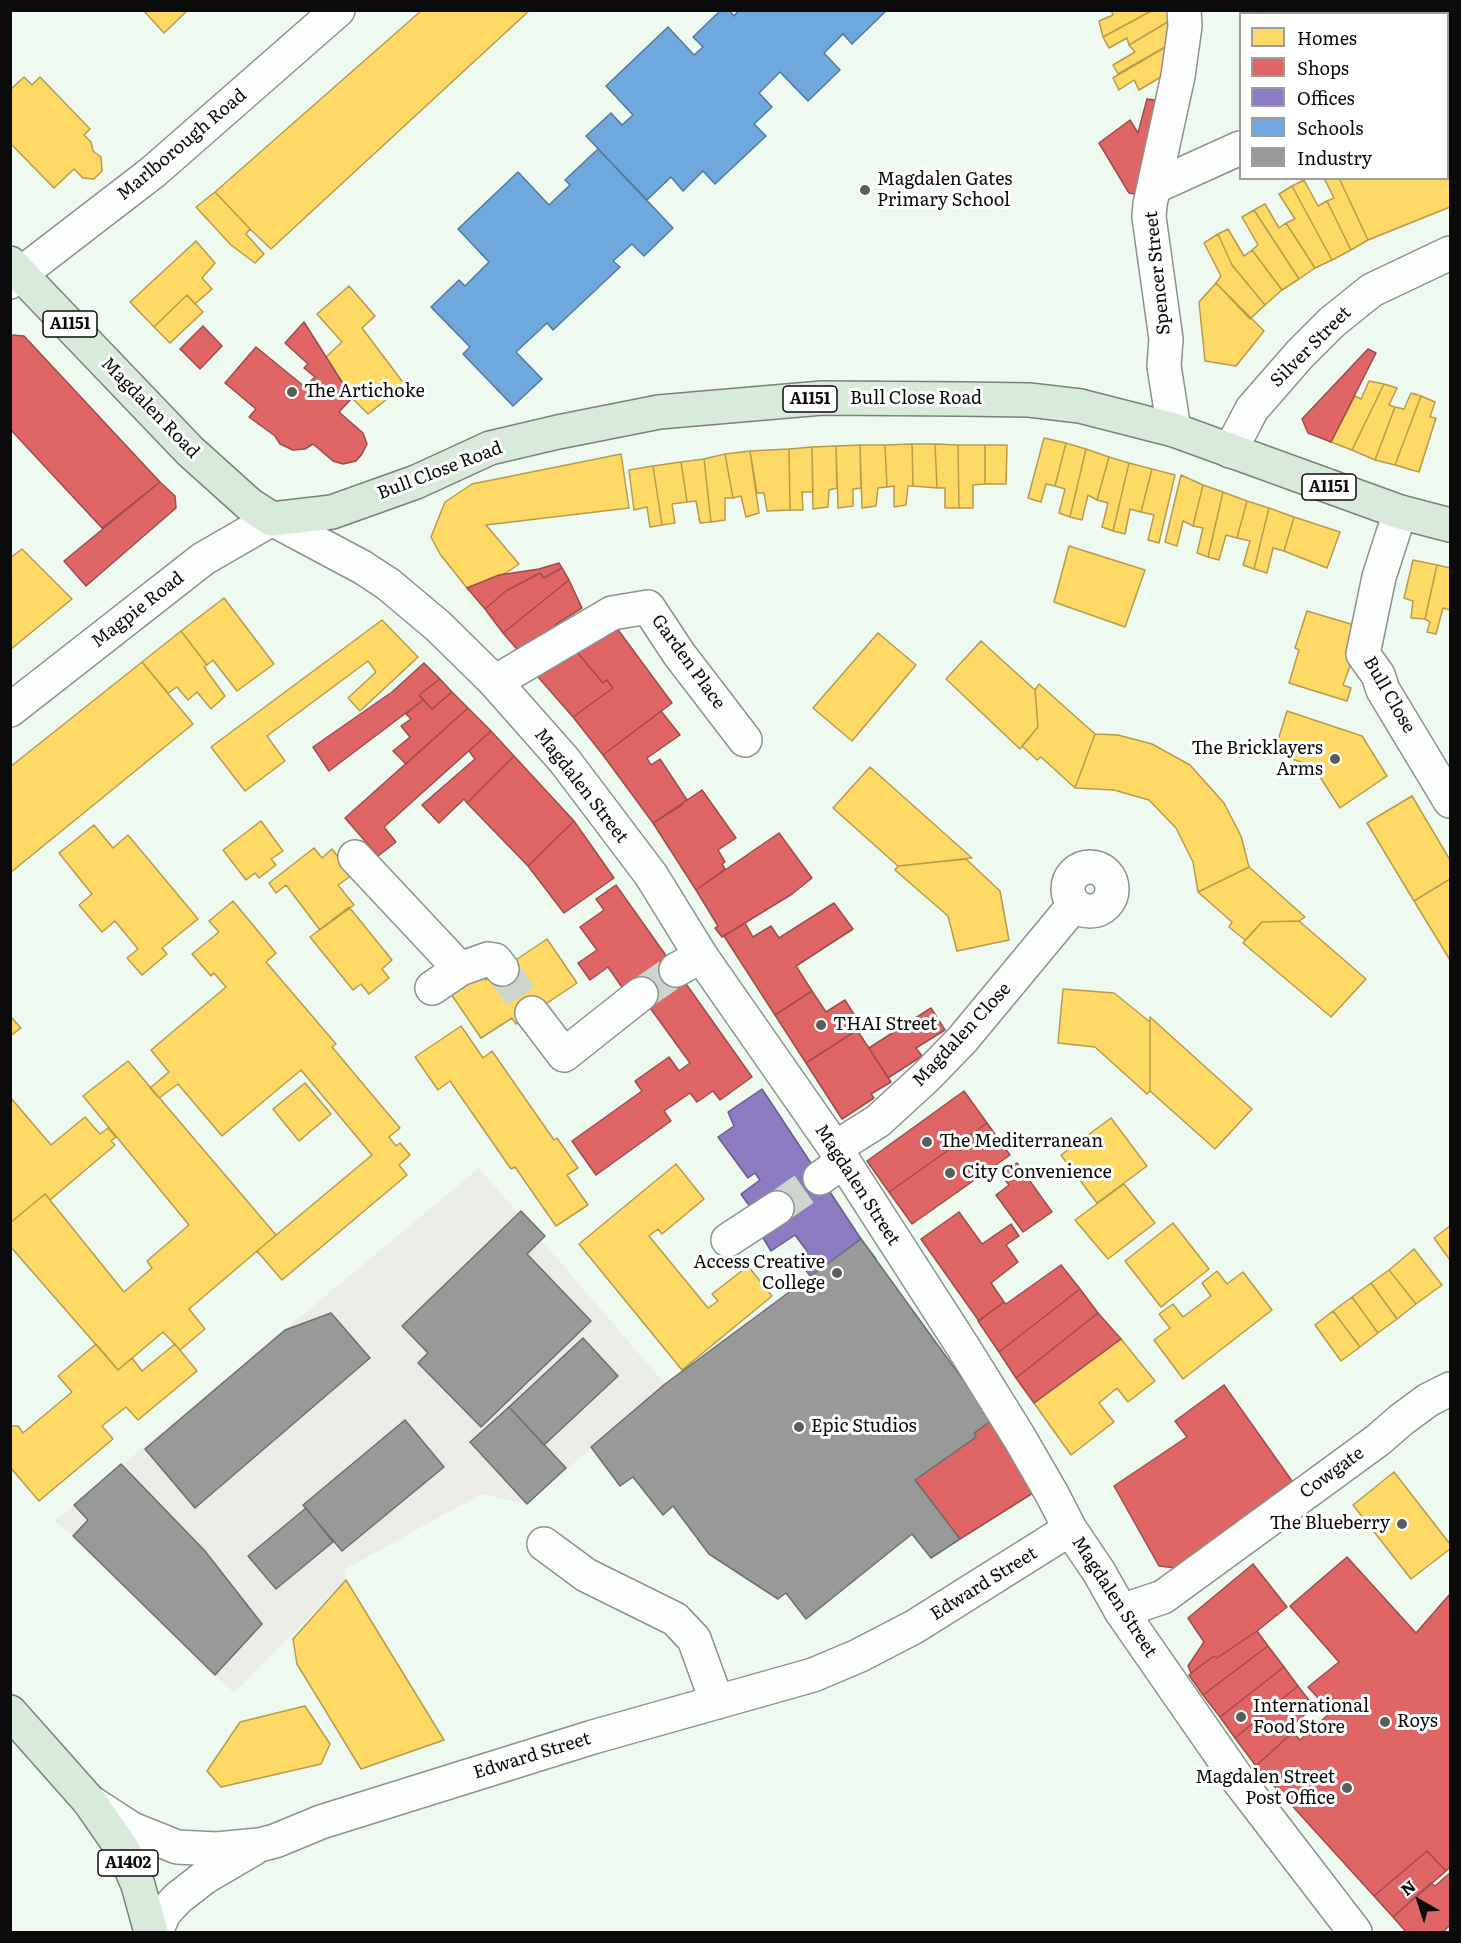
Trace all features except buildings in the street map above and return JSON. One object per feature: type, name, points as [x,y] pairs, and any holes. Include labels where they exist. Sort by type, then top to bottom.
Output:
[{"type":"main road","name":"Magdalen Road","points":[[14,273],[190,450],[250,505],[272,519]]},
{"type":"main road","name":"Bull Close Road","points":[[272,519],[332,512],[416,482],[490,448],[558,432],[659,412],[822,398],[1029,400],[1080,406],[1174,430],[1400,512],[1450,525]]},
{"type":"main road","name":"Edward Street","points":[[10,1712],[89,1801]]},
{"type":"main road","name":"A1402","points":[[89,1801],[123,1850],[138,1885],[151,1932]]},
{"type":"street","name":"Marlborough Road","points":[[14,273],[153,172],[338,10]]},
{"type":"street","name":"Spencer Street","points":[[1174,430],[1164,366],[1166,339],[1149,217],[1178,76],[1185,26],[1184,10]]},
{"type":"street","points":[[1154,187],[1239,148]]},
{"type":"street","name":"Silver Street","points":[[1230,451],[1252,409],[1300,354],[1332,322],[1372,290],[1450,253]]},
{"type":"street","name":"Bull Close","points":[[1400,512],[1379,577],[1363,654],[1378,675],[1383,690],[1450,801]]},
{"type":"street","name":"Magdalen Street","points":[[272,519],[362,567],[388,584],[438,626],[495,682],[564,760],[597,802],[651,875],[689,963],[833,1163],[1019,1437],[1070,1530],[1099,1572],[1121,1611],[1239,1781],[1355,1932]]},
{"type":"street","name":"Magpie Road","points":[[10,711],[203,559],[272,519]]},
{"type":"street","name":"Garden Place","points":[[495,682],[612,613],[648,606],[679,654],[745,740]]},
{"type":"street","points":[[355,857],[460,969]]},
{"type":"street","name":"Magdalen Close","points":[[833,1163],[962,1040],[1074,905]]},
{"type":"street","points":[[432,988],[460,969],[488,959],[495,960],[502,969]]},
{"type":"street","points":[[532,1013],[553,1063],[641,994]]},
{"type":"street","points":[[728,1240],[777,1208]]},
{"type":"street","name":"Cowgate","points":[[1121,1611],[1163,1597],[1378,1440],[1401,1419],[1428,1400],[1450,1389]]},
{"type":"street","name":"Edward Street","points":[[89,1801],[132,1829],[177,1846],[216,1849],[260,1845],[275,1841],[321,1822],[582,1740],[813,1674],[858,1656],[914,1627],[1070,1530]]},
{"type":"street","points":[[544,1544],[586,1575],[675,1619],[693,1639],[717,1702]]},
{"type":"street","points":[[156,1932],[164,1913],[178,1898],[205,1877],[260,1845]]},
{"type":"shaded area","points":[[479,1168],[665,1384],[527,1504],[481,1494],[344,1570],[346,1580],[234,1693],[55,1521]]},
{"type":"tunnel","points":[[502,969],[532,1013]]},
{"type":"tunnel","points":[[641,994],[676,970]]},
{"type":"tunnel","points":[[777,1208],[820,1178]]},
{"type":"place","name":"Magdalen Gates Primary School","points":[[865,190]]},
{"type":"place","name":"The Artichoke","points":[[292,392]]},
{"type":"place","name":"The Bricklayers Arms","points":[[1335,759]]},
{"type":"place","name":"THAI Street","points":[[821,1025]]},
{"type":"place","name":"The Mediterranean","points":[[927,1142]]},
{"type":"place","name":"City Convenience","points":[[950,1173]]},
{"type":"place","name":"Access Creative College","points":[[837,1273]]},
{"type":"place","name":"Epic Studios","points":[[799,1427]]},
{"type":"place","name":"The Blueberry","points":[[1402,1524]]},
{"type":"place","name":"International Food Store","points":[[1241,1717]]},
{"type":"place","name":"Roys","points":[[1385,1722]]},
{"type":"place","name":"Magdalen Street Post Office","points":[[1347,1788]]}]
